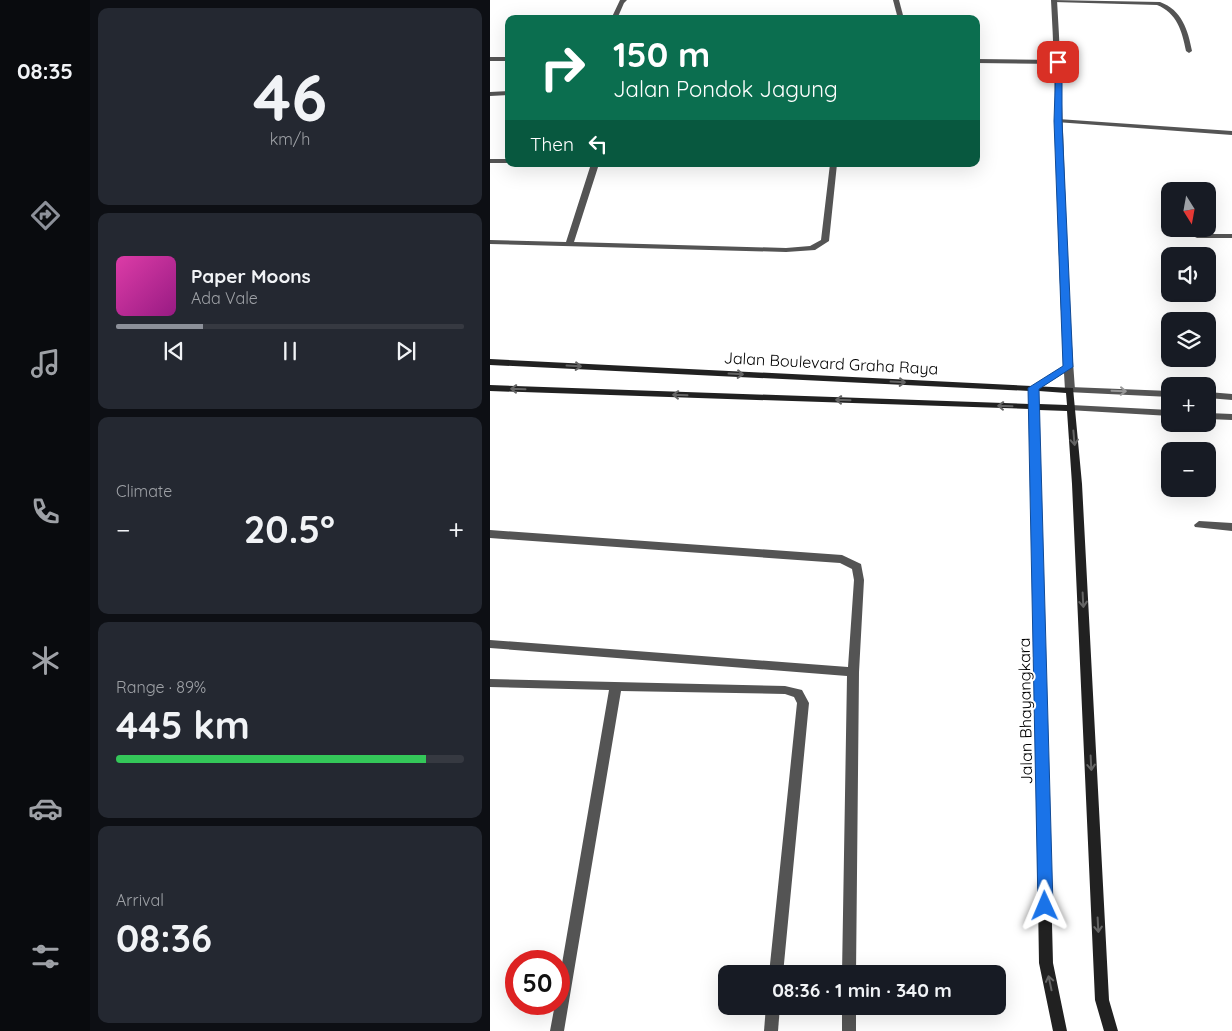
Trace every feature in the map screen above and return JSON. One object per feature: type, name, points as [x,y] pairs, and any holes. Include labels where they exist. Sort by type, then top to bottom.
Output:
[{"type":"main road","name":"Jalan Boulevard Graha Raya","points":[[490,362],[1070,390]]},
{"type":"main road","points":[[490,388],[1071,408]]},
{"type":"main road","name":"Jalan Bhayangkara","points":[[1034,388],[1046,963],[1060,1031]]},
{"type":"main road","points":[[1070,390],[1077,484],[1102,1000],[1111,1031]]},
{"type":"street","points":[[616,15],[621,2],[624,0]]},
{"type":"street","points":[[896,0],[900,15]]},
{"type":"street","points":[[1070,390],[1054,0],[1164,4],[1184,26],[1189,51]]},
{"type":"street","points":[[490,59],[505,58]]},
{"type":"street","points":[[980,61],[1058,62]]},
{"type":"street","points":[[490,94],[505,93]]},
{"type":"street","points":[[1058,121],[1232,133]]},
{"type":"street","points":[[490,161],[505,161]]},
{"type":"street","points":[[569,244],[595,167]]},
{"type":"street","points":[[490,242],[786,250],[812,248],[826,241],[834,167]]},
{"type":"street","points":[[1216,236],[1232,236]]},
{"type":"street","points":[[1034,388],[1068,367]]},
{"type":"street","name":"Jalan Boulevard Graha Raya","points":[[1070,390],[1161,394]]},
{"type":"street","points":[[1216,396],[1232,397]]},
{"type":"street","points":[[1071,408],[1161,413]]},
{"type":"street","points":[[1216,416],[1232,417]]},
{"type":"street","points":[[1200,524],[1232,527]]},
{"type":"street","points":[[490,534],[842,559],[857,567],[859,580],[853,672],[849,965]]},
{"type":"street","points":[[490,644],[853,672]]},
{"type":"street","points":[[490,683],[785,690],[798,693],[803,704],[777,965]]},
{"type":"street","points":[[556,1031],[616,685]]},
{"type":"street","points":[[771,1031],[772,1015]]},
{"type":"street","points":[[849,1015],[849,1031]]},
{"type":"route","points":[[1045,906],[1034,388],[1068,367],[1058,121],[1058,62]]}]
